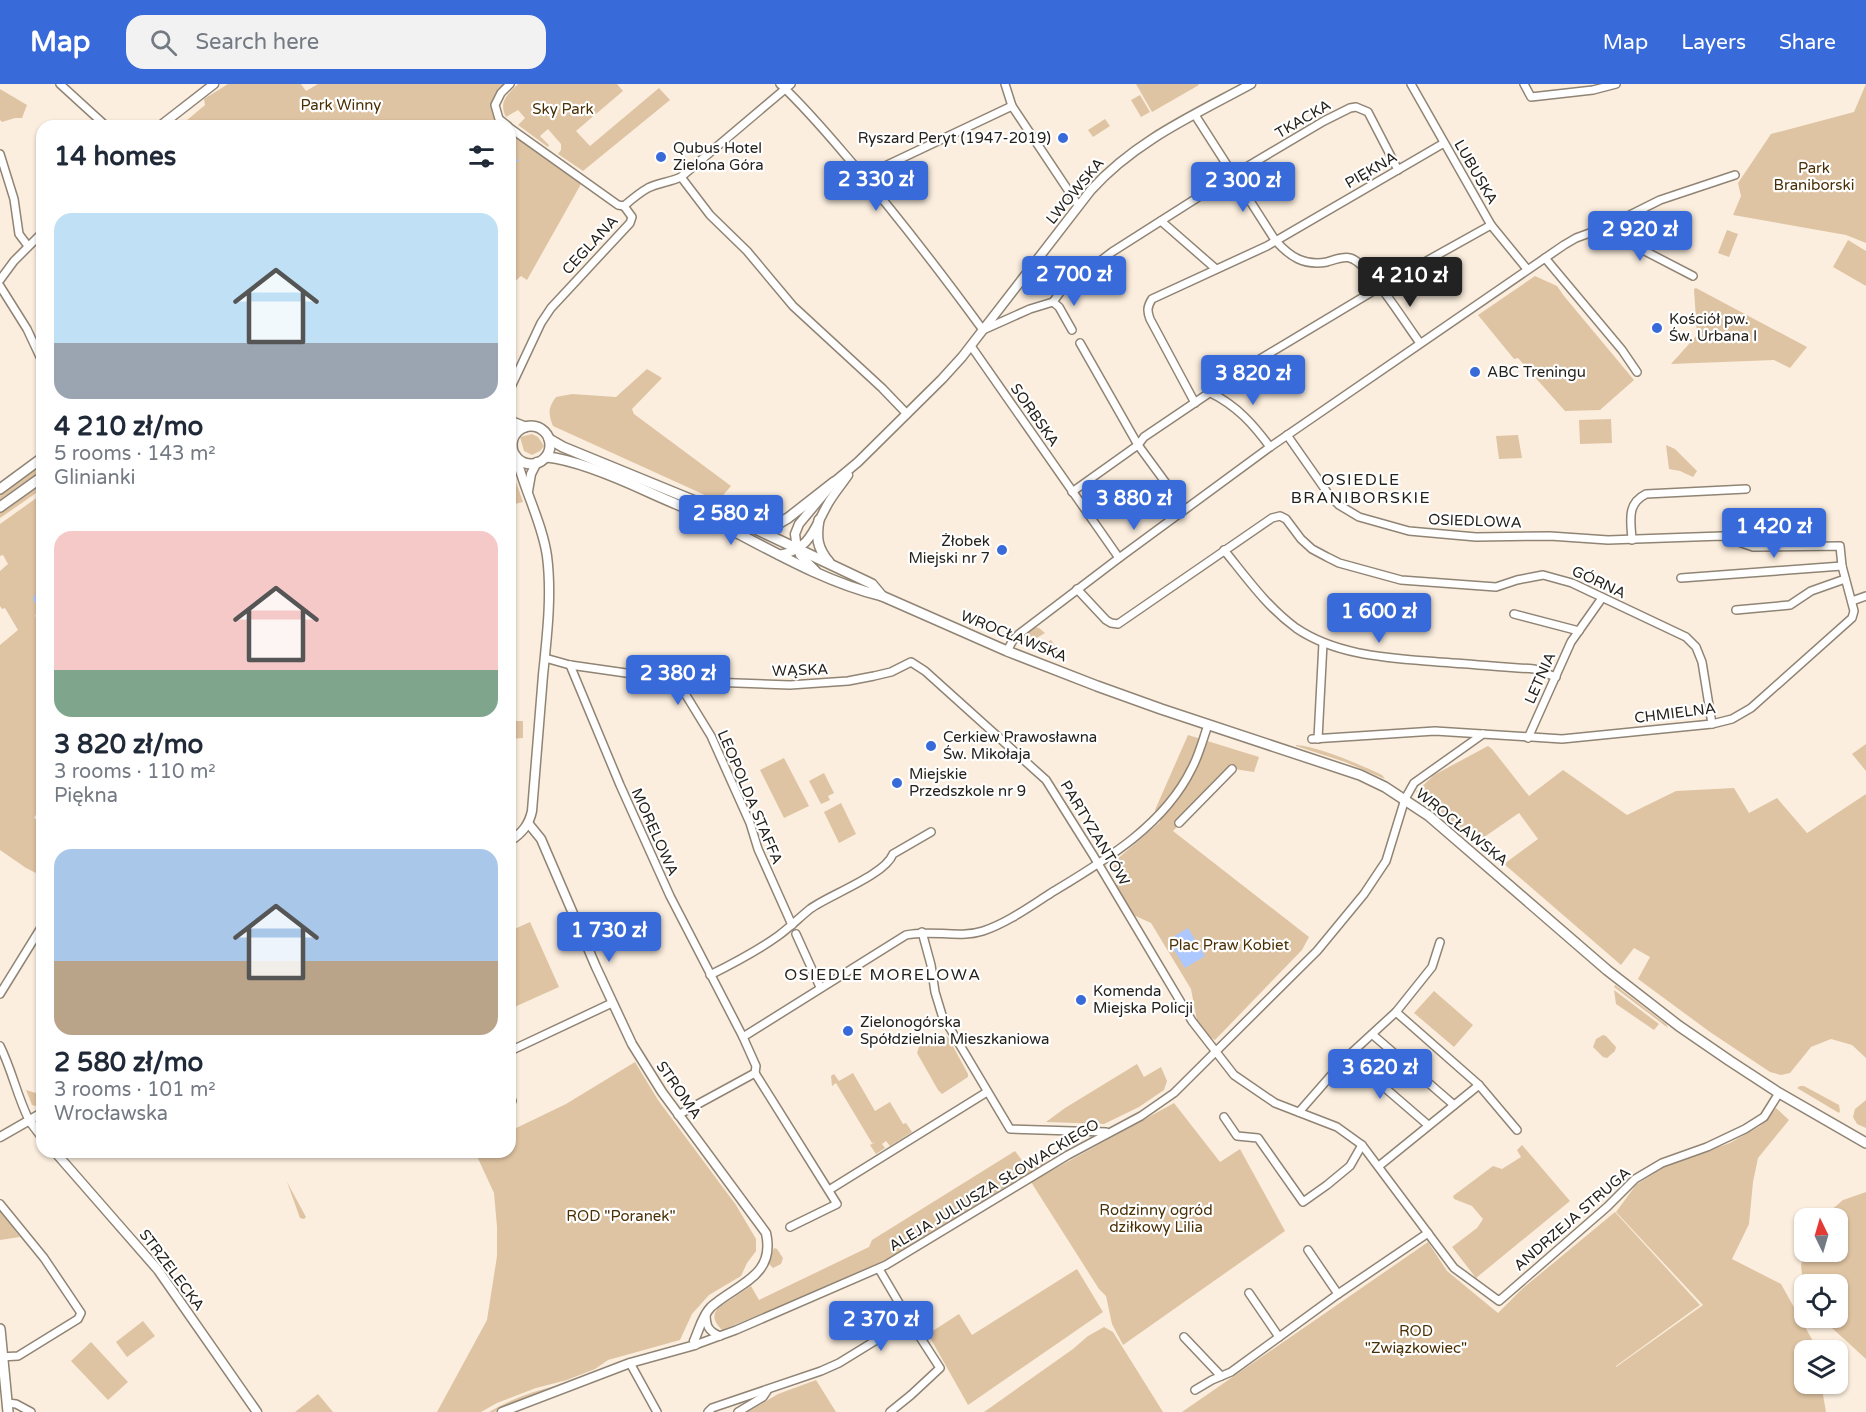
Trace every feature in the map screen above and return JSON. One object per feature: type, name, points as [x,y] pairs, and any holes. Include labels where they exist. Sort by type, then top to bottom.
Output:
[{"type":"main road","points":[[516,423],[539,428],[549,439],[547,457],[537,462],[526,463],[516,456]]},
{"type":"main road","points":[[516,434],[525,427]]},
{"type":"main road","name":"WROCŁAWSKA","points":[[549,439],[563,447],[758,529],[872,584],[882,596]]},
{"type":"main road","name":"WROCŁAWSKA","points":[[547,457],[560,459],[637,486],[818,573],[882,596],[1007,651],[1208,725],[1360,775],[1405,799],[1429,816],[1607,970],[1679,1026],[1779,1093],[1866,1143]]},
{"type":"main road","points":[[0,489],[36,462]]},
{"type":"main road","points":[[0,507],[36,481]]},
{"type":"main road","points":[[758,529],[776,525],[788,519],[834,482]]},
{"type":"main road","points":[[819,520],[817,534],[819,548],[833,566]]},
{"type":"main road","points":[[0,1329],[5,1405]]},
{"type":"street","points":[[60,84],[99,120]]},
{"type":"street","points":[[168,120],[214,84]]},
{"type":"street","points":[[500,120],[495,105],[501,93],[510,84]]},
{"type":"street","points":[[1005,84],[1012,106],[1078,205]]},
{"type":"street","name":"LWOWSKA","points":[[858,462],[828,503],[808,541],[798,549],[795,534],[799,524],[834,482],[907,414],[971,346],[1078,205],[1104,175],[1153,138],[1251,84]]},
{"type":"street","name":"LUBUSKA","points":[[1411,84],[1491,225],[1527,269]]},
{"type":"street","points":[[1524,84],[1531,97],[1593,90],[1616,84]]},
{"type":"street","points":[[785,86],[864,176],[936,266],[983,330],[1030,309],[1053,302],[1059,307],[1072,330]]},
{"type":"street","name":"CEGLANA","points":[[516,376],[541,323],[551,308],[630,223],[632,218],[624,206],[650,187],[681,177],[785,86]]},
{"type":"street","points":[[864,176],[1012,106]]},
{"type":"street","name":"TKACKA","points":[[1053,302],[1061,291],[1088,269],[1161,221],[1233,175],[1349,108],[1356,107],[1368,112],[1398,170]]},
{"type":"street","points":[[1196,115],[1275,240],[1283,249],[1299,261],[1326,262],[1349,258],[1362,265],[1420,343]]},
{"type":"street","points":[[516,132],[618,205],[624,206]]},
{"type":"street","name":"PIĘKNA","points":[[1195,403],[1147,312],[1152,299],[1267,246],[1444,143]]},
{"type":"street","points":[[0,154],[14,199],[19,234],[28,246]]},
{"type":"street","points":[[1007,651],[1013,640],[1020,634],[1185,509],[1287,435],[1527,269],[1576,238],[1606,227],[1660,200],[1735,175]]},
{"type":"street","points":[[681,177],[710,215],[747,251],[793,306],[907,414]]},
{"type":"street","points":[[1161,221],[1216,269]]},
{"type":"street","points":[[1072,492],[1138,445],[1144,437],[1256,362],[1380,287],[1491,225]]},
{"type":"street","points":[[1606,227],[1612,234],[1693,276]]},
{"type":"street","points":[[0,280],[14,261],[36,239]]},
{"type":"street","points":[[1545,258],[1622,350],[1637,372]]},
{"type":"street","points":[[0,286],[27,329],[36,348]]},
{"type":"street","points":[[1080,343],[1138,445],[1185,509]]},
{"type":"street","name":"SORBSKA","points":[[971,346],[1119,558]]},
{"type":"street","points":[[1211,393],[1226,400],[1242,413],[1270,447]]},
{"type":"street","name":"OSIEDLOWA","points":[[1287,435],[1333,500],[1344,510],[1359,517],[1409,531],[1476,537],[1550,536],[1608,540],[1722,536],[1753,547],[1840,546],[1842,566]]},
{"type":"street","points":[[516,456],[528,498],[543,537],[549,576],[545,658],[532,811],[528,824],[516,836]]},
{"type":"street","points":[[528,498],[530,478],[537,462]]},
{"type":"street","points":[[1632,540],[1633,504],[1646,494],[1746,489]]},
{"type":"street","name":"GÓRNA","points":[[1224,550],[1272,518],[1280,516],[1286,519],[1312,549],[1339,563],[1385,576],[1418,582],[1496,587],[1543,575],[1572,583],[1686,637],[1696,647],[1702,663],[1712,724]]},
{"type":"street","points":[[779,555],[798,549]]},
{"type":"street","name":"WROCŁAWSKA","points":[[798,549],[800,555],[818,573]]},
{"type":"street","points":[[1077,589],[1106,620],[1118,624],[1224,550],[1282,616],[1323,643],[1376,656],[1534,669],[1556,677]]},
{"type":"street","points":[[1681,578],[1842,566],[1852,601],[1866,596]]},
{"type":"street","points":[[1736,610],[1790,605],[1811,591],[1845,579]]},
{"type":"street","name":"LETNIA","points":[[1528,738],[1571,642],[1602,598]]},
{"type":"street","name":"CHMIELNA","points":[[1323,643],[1315,739],[1435,731],[1562,739],[1712,724],[1732,719],[1751,708],[1852,618],[1854,611],[1852,601]]},
{"type":"street","points":[[1514,614],[1579,631]]},
{"type":"street","name":"WĄSKA","points":[[545,658],[570,665],[681,681],[790,685],[848,681],[891,672],[911,662]]},
{"type":"street","name":"PARTYZANTÓW","points":[[911,662],[925,670],[1046,780],[1192,1021],[1215,1053]]},
{"type":"street","name":"MORELOWA","points":[[570,665],[669,896],[743,1037],[756,1066],[755,1073],[830,1190]]},
{"type":"street","name":"LEOPOLDA STAFFA","points":[[681,681],[681,687],[704,725],[748,819],[758,849],[792,925]]},
{"type":"street","points":[[743,1037],[906,935],[922,932],[962,934],[983,931],[1005,921],[1099,865],[1165,809],[1192,767],[1208,725]]},
{"type":"street","points":[[1405,799],[1414,783],[1484,734]]},
{"type":"street","points":[[1179,823],[1232,769]]},
{"type":"street","name":"ALEJA JULIUSZA SŁOWACKIEGO","points":[[502,1412],[522,1408],[630,1364],[720,1336],[879,1269],[1068,1155],[1141,1116],[1174,1093],[1317,951],[1364,894],[1386,861],[1405,799]]},
{"type":"street","name":"STROMA","points":[[528,824],[541,839],[612,1003],[641,1059],[678,1115],[766,1233],[768,1253],[762,1267],[754,1277],[706,1312],[694,1341],[695,1345]]},
{"type":"street","points":[[710,975],[747,956],[792,925],[810,909],[877,871],[891,860],[892,854],[931,832]]},
{"type":"street","points":[[922,932],[942,1015],[1010,1128],[1111,1132]]},
{"type":"street","points":[[796,934],[820,987]]},
{"type":"street","points":[[0,994],[36,936]]},
{"type":"street","points":[[1299,1112],[1348,1056],[1396,1012],[1432,967],[1440,942]]},
{"type":"street","points":[[516,1048],[612,1003]]},
{"type":"street","points":[[1396,1012],[1479,1084],[1517,1130]]},
{"type":"street","points":[[1373,1035],[1454,1105]]},
{"type":"street","points":[[0,1047],[14,1076],[29,1120],[36,1129]]},
{"type":"street","name":"ANDRZEJA STRUGA","points":[[1215,1053],[1234,1075],[1254,1090],[1275,1103],[1337,1126],[1362,1145],[1454,1268],[1499,1301],[1607,1207],[1635,1179],[1662,1163],[1707,1148],[1745,1130],[1764,1117],[1779,1093]]},
{"type":"street","points":[[1348,1056],[1428,1125]]},
{"type":"street","points":[[678,1115],[755,1073]]},
{"type":"street","points":[[1379,1166],[1479,1084]]},
{"type":"street","points":[[790,1227],[837,1204],[830,1190],[987,1092]]},
{"type":"street","points":[[0,1137],[36,1116]]},
{"type":"street","points":[[1224,1117],[1237,1136],[1258,1138],[1304,1202],[1350,1166],[1362,1145]]},
{"type":"street","name":"STRZELECKA","points":[[60,1158],[158,1270],[257,1412]]},
{"type":"street","points":[[0,1204],[39,1251],[81,1313],[78,1319],[18,1356],[1,1357]]},
{"type":"street","points":[[1195,1390],[1231,1372],[1338,1294],[1428,1233]]},
{"type":"street","points":[[1308,1251],[1338,1294]]},
{"type":"street","points":[[879,1269],[940,1368],[890,1412]]},
{"type":"street","points":[[1249,1293],[1279,1337]]},
{"type":"street","points":[[706,1312],[706,1324],[709,1329],[720,1336]]},
{"type":"street","points":[[708,1412],[712,1408],[821,1371],[909,1320]]},
{"type":"street","points":[[1184,1337],[1221,1376]]},
{"type":"street","points":[[630,1364],[657,1412]]},
{"type":"street","points":[[738,1412],[763,1397],[767,1391]]},
{"type":"street","points":[[5,1405],[13,1403],[31,1412]]},
{"type":"green space","name":"Park Winny","points":[[228,84],[301,84],[306,91],[318,84],[505,84],[493,105],[493,115],[496,120],[187,120],[205,105],[204,99]]},
{"type":"green space","name":"Sky Park","points":[[518,84],[617,84],[623,91],[576,131],[590,146],[659,88],[670,100],[583,171],[558,154],[561,144],[548,129],[540,136],[549,145],[548,147],[518,125],[525,118],[518,110],[506,117],[504,103]]},
{"type":"green space","points":[[1136,84],[1198,84],[1199,85],[1152,112]]},
{"type":"green space","name":"Park Braniborski","points":[[1866,84],[1866,243],[1846,235],[1733,215],[1741,196],[1738,183],[1771,134],[1854,112]]},
{"type":"green space","points":[[0,89],[27,105],[22,118],[2,122],[0,120]]},
{"type":"green space","points":[[1140,95],[1150,112],[1141,117],[1131,100]]},
{"type":"green space","points":[[1105,119],[1110,126],[1093,137],[1088,130]]},
{"type":"green space","points":[[516,137],[581,184],[527,280],[521,276],[516,281]]},
{"type":"green space","points":[[1727,230],[1738,234],[1729,257],[1718,253]]},
{"type":"green space","points":[[1848,240],[1866,251],[1866,286],[1833,267]]},
{"type":"green space","points":[[1535,276],[1557,286],[1634,380],[1600,410],[1565,411],[1518,358],[1514,359],[1478,315]]},
{"type":"green space","points":[[1696,288],[1807,347],[1790,368],[1774,360],[1671,364],[1697,335],[1694,289]]},
{"type":"green space","points":[[647,369],[662,378],[632,409],[634,414],[731,486],[718,501],[553,426],[550,411],[551,404],[556,397],[572,394],[616,397]]},
{"type":"green space","points":[[1611,419],[1612,443],[1580,444],[1579,420]]},
{"type":"green space","points":[[532,434],[538,437],[544,446],[532,455],[524,451],[520,437]]},
{"type":"green space","points":[[1518,435],[1522,458],[1499,459],[1496,436]]},
{"type":"green space","points":[[1666,445],[1675,449],[1697,471],[1693,477],[1669,469]]},
{"type":"green space","points":[[36,468],[36,476],[0,502],[0,494]]},
{"type":"green space","points":[[516,482],[523,502],[516,504]]},
{"type":"green space","points":[[36,487],[36,493],[0,518],[0,512]]},
{"type":"green space","points":[[36,498],[36,814],[34,818],[36,819],[36,873],[0,850],[0,645],[18,630],[5,608],[2,609],[0,606],[0,571],[8,564],[3,555],[0,556],[0,524]]},
{"type":"green space","points":[[1035,627],[1045,633],[1035,639],[1046,643],[1051,640],[1066,661],[1030,647],[1021,641],[1021,638]]},
{"type":"green space","points":[[516,721],[523,721],[523,738],[516,739]]},
{"type":"green space","name":"Plac Praw Kobiet","points":[[1188,735],[1259,757],[1254,772],[1234,769],[1173,831],[1309,937],[1302,950],[1215,1040],[1206,1035],[1197,1021],[1191,989],[1151,923],[1129,913],[1116,888],[1118,879],[1113,871],[1115,861],[1160,822],[1155,810]]},
{"type":"green space","points":[[1866,744],[1866,771],[1852,754]]},
{"type":"green space","points":[[1296,745],[1340,757],[1382,775],[1385,779],[1345,762]]},
{"type":"green space","points":[[1488,746],[1529,796],[1563,770],[1627,815],[1676,791],[1734,788],[1749,813],[1777,798],[1807,833],[1866,794],[1866,1058],[1852,1045],[1831,1039],[1811,1047],[1790,1073],[1781,1075],[1770,1072],[1710,1032],[1638,979],[1650,957],[1634,948],[1621,965],[1504,864],[1538,839],[1519,813],[1477,842],[1416,792],[1434,775]]},
{"type":"green space","points":[[784,758],[809,806],[784,818],[760,770]]},
{"type":"green space","points":[[824,773],[834,793],[828,796],[830,800],[821,804],[809,781]]},
{"type":"green space","points":[[841,803],[856,834],[839,843],[824,812]]},
{"type":"green space","points":[[530,922],[559,987],[516,1006],[516,928]]},
{"type":"green space","points":[[1615,985],[1666,1024],[1668,1028],[1614,987]]},
{"type":"green space","points":[[1614,990],[1659,1024],[1654,1030],[1616,1004]]},
{"type":"green space","points":[[1434,991],[1473,1025],[1454,1047],[1414,1013]]},
{"type":"green space","points":[[941,1035],[948,1037],[968,1074],[968,1077],[942,1094],[917,1053],[919,1047]]},
{"type":"green space","points":[[1603,1035],[1616,1047],[1607,1058],[1593,1047],[1596,1039]]},
{"type":"green space","name":"ROD \"Poranek\"","points":[[635,1062],[658,1100],[736,1205],[756,1239],[756,1251],[741,1276],[709,1295],[692,1314],[680,1340],[608,1360],[595,1369],[567,1380],[536,1388],[497,1403],[481,1412],[437,1412],[487,1320],[497,1256],[497,1227],[494,1193],[478,1158],[516,1158],[516,1128],[566,1104]]},
{"type":"green space","points":[[1137,1064],[1144,1077],[1161,1067],[1167,1081],[1164,1090],[1139,1107],[1104,1124],[1046,1122],[1065,1108]]},
{"type":"green space","points":[[853,1073],[875,1111],[890,1102],[903,1124],[906,1123],[912,1132],[890,1146],[886,1141],[882,1144],[885,1148],[876,1154],[870,1145],[875,1142],[872,1143],[836,1083],[832,1086],[831,1076],[834,1074],[839,1081]]},
{"type":"green space","points":[[1800,1086],[1839,1105],[1839,1113],[1797,1088]]},
{"type":"green space","points":[[26,1090],[36,1093],[36,1106],[32,1105]]},
{"type":"green space","points":[[1866,1100],[1866,1128],[1857,1124],[1853,1117],[1855,1109]]},
{"type":"green space","name":"Rodzinny ogród dziłkowy Lilia","points":[[1174,1103],[1220,1162],[1240,1149],[1285,1231],[1123,1345],[1112,1324],[1106,1296],[1099,1289],[1031,1182]]},
{"type":"green space","name":"ROD \"Związkowiec\"","points":[[1776,1108],[1789,1120],[1758,1158],[1749,1224],[1732,1259],[1781,1284],[1794,1307],[1794,1328],[1806,1328],[1812,1340],[1794,1340],[1794,1394],[1823,1394],[1826,1412],[1182,1412],[1428,1242],[1447,1271],[1498,1313],[1522,1289],[1615,1212],[1700,1305],[1616,1367],[1703,1305],[1616,1212],[1636,1185],[1667,1165],[1730,1143],[1760,1126]]},
{"type":"green space","points":[[1522,1145],[1570,1201],[1476,1278],[1452,1247],[1477,1228],[1483,1219],[1472,1206],[1454,1199],[1453,1196],[1493,1166],[1502,1169],[1521,1157],[1517,1150]]},
{"type":"green space","points":[[1015,1151],[1024,1163],[1036,1156],[1047,1164],[890,1258],[856,1275],[722,1330],[716,1322],[714,1317],[718,1308],[751,1286],[759,1300],[869,1247],[872,1240]]},
{"type":"green space","points":[[287,1182],[306,1217],[304,1219],[300,1218]]},
{"type":"green space","points":[[1866,1192],[1866,1359],[1848,1340],[1832,1328],[1848,1328],[1848,1274],[1802,1274],[1802,1262],[1848,1262],[1848,1208],[1834,1208],[1843,1200]]},
{"type":"green space","points":[[0,1211],[20,1237],[0,1240]]},
{"type":"green space","points":[[774,1248],[783,1258],[781,1264],[773,1268],[768,1263]]},
{"type":"green space","points":[[1077,1269],[1103,1312],[968,1405],[928,1334],[959,1314],[972,1335]]},
{"type":"green space","points":[[143,1321],[155,1336],[127,1357],[116,1342]]},
{"type":"green space","points":[[1104,1327],[1113,1332],[1163,1412],[984,1412],[1088,1336]]},
{"type":"green space","points":[[91,1342],[128,1382],[108,1400],[71,1361]]},
{"type":"green space","points":[[816,1380],[836,1412],[748,1412],[778,1394]]},
{"type":"green space","points":[[559,1385],[494,1412],[489,1412],[523,1396]]},
{"type":"green space","points":[[318,1394],[333,1412],[295,1412]]},
{"type":"water","points":[[1188,928],[1205,956],[1185,968],[1168,940]]},
{"type":"place","name":"Ryszard Peryt (1947-2019)","points":[[1063,138]]},
{"type":"place","name":"Qubus Hotel Zielona Góra","points":[[661,157]]},
{"type":"place","name":"Kościół pw. Św. Urbana I","points":[[1657,328]]},
{"type":"place","name":"ABC Treningu","points":[[1475,372]]},
{"type":"place","name":"Żłobek Miejski nr 7","points":[[1002,550]]},
{"type":"place","name":"Cerkiew Prawosławna Św. Mikołaja","points":[[931,746]]},
{"type":"place","name":"Miejskie Przedszkole nr 9","points":[[897,783]]},
{"type":"place","name":"Komenda Miejska Policji","points":[[1081,1000]]},
{"type":"place","name":"Zielonogórska Spółdzielnia Mieszkaniowa","points":[[848,1031]]},
{"type":"district","name":"OSIEDLE BRANIBORSKIE","points":[[1361,489]]},
{"type":"district","name":"OSIEDLE MORELOWA","points":[[883,975]]}]
